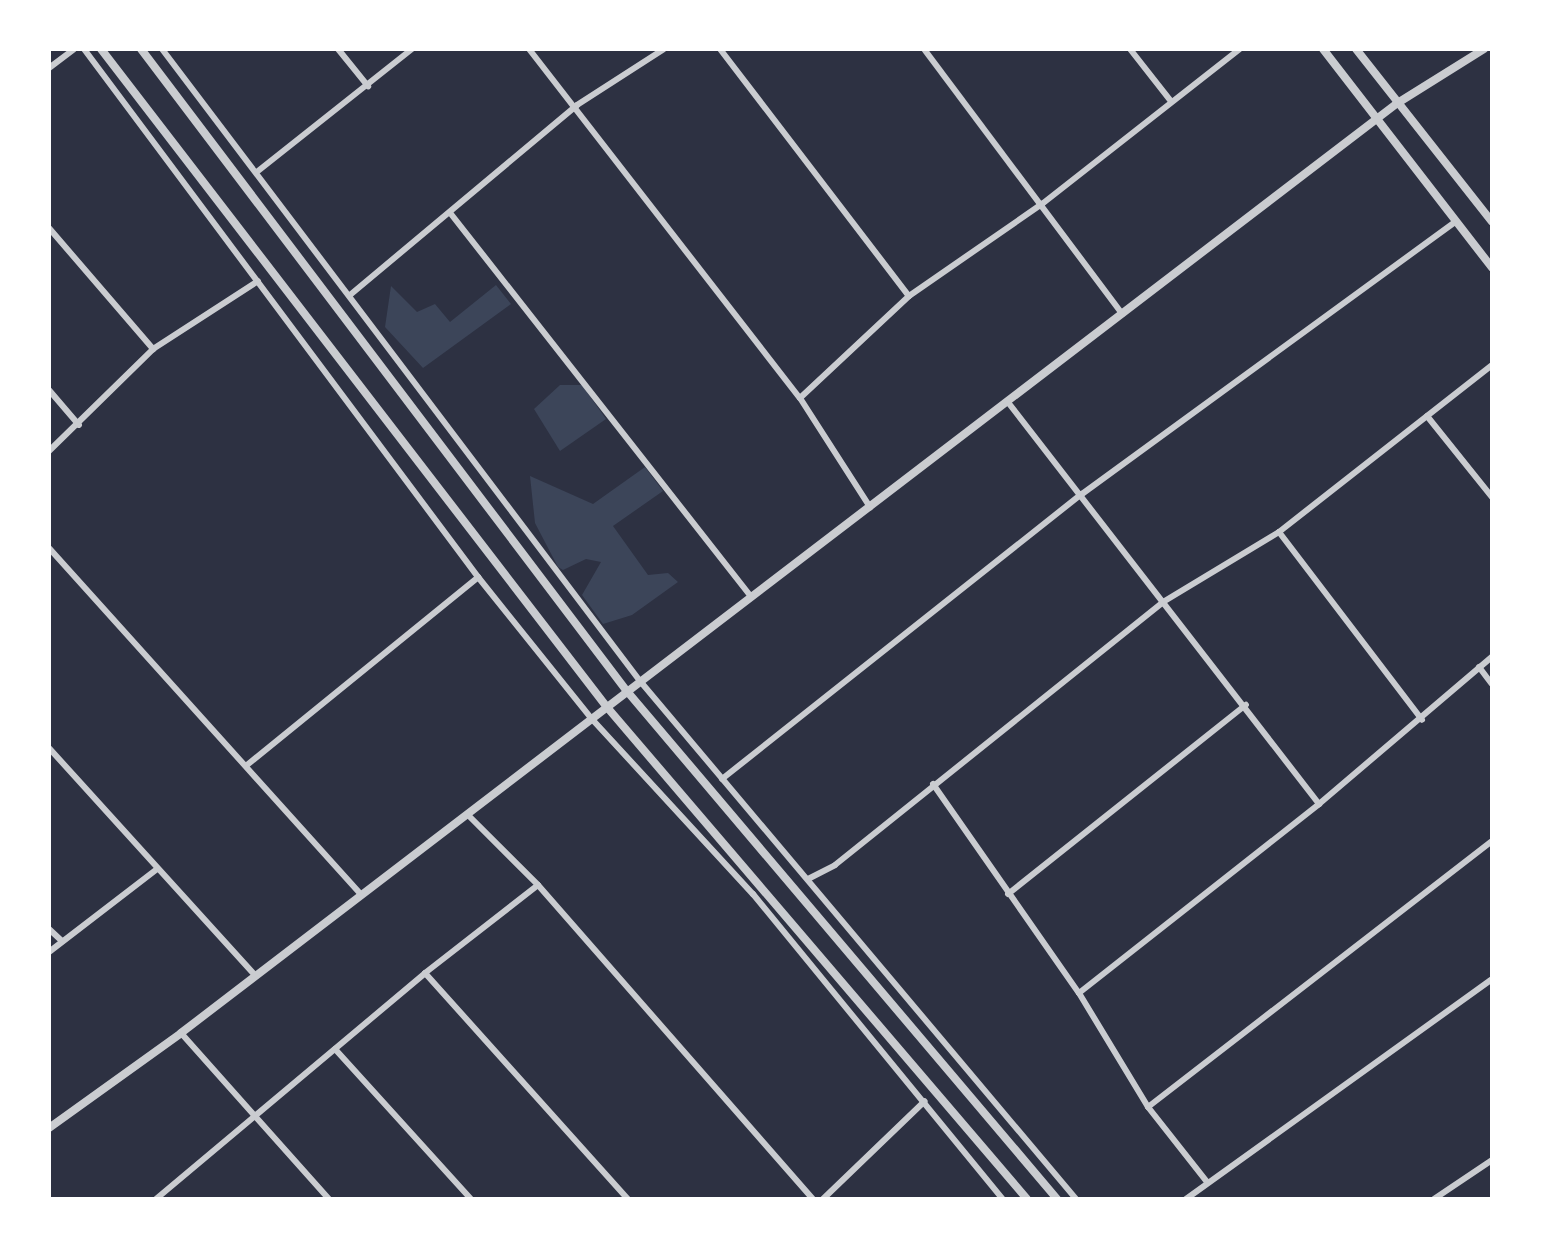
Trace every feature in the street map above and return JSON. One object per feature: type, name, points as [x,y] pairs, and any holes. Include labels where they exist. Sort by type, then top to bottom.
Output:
[{"type":"street","points":[[49,68],[74,49]]},
{"type":"street","points":[[84,49],[478,577],[590,717],[753,894],[1003,1199]]},
{"type":"street","points":[[101,49],[606,706],[1027,1199]]},
{"type":"street","points":[[141,49],[626,690],[1057,1199]]},
{"type":"street","points":[[162,49],[258,171],[640,681],[1076,1199]]},
{"type":"street","points":[[338,49],[368,86]]},
{"type":"street","points":[[258,171],[412,49]]},
{"type":"street","points":[[529,49],[577,105],[800,397],[870,507]]},
{"type":"street","points":[[350,295],[451,214],[577,105],[664,49]]},
{"type":"street","points":[[720,49],[909,296]]},
{"type":"street","points":[[924,49],[1122,314]]},
{"type":"street","points":[[1130,49],[1170,100]]},
{"type":"street","points":[[800,397],[909,296],[1042,204],[1170,100],[1240,49]]},
{"type":"street","points":[[1323,49],[1375,121],[1492,268]]},
{"type":"street","points":[[1356,49],[1396,104],[1492,222]]},
{"type":"street","points":[[49,1128],[256,976],[590,717],[870,507],[1396,104],[1484,49]]},
{"type":"street","points":[[451,214],[751,597]]},
{"type":"street","points":[[722,779],[1082,494],[1457,221]]},
{"type":"street","points":[[49,228],[153,349]]},
{"type":"street","points":[[49,451],[79,425],[153,349],[258,281]]},
{"type":"street","points":[[808,879],[835,865],[1163,602],[1279,532],[1492,365]]},
{"type":"street","points":[[49,390],[79,425]]},
{"type":"street","points":[[1007,401],[1082,494],[1163,602],[1247,705],[1320,804]]},
{"type":"street","points":[[1427,416],[1492,497]]},
{"type":"street","points":[[1279,532],[1422,720]]},
{"type":"street","points":[[49,548],[247,765],[361,895]]},
{"type":"street","points":[[247,765],[478,577]]},
{"type":"street","points":[[1079,992],[1320,804],[1422,720],[1492,657]]},
{"type":"street","points":[[1479,667],[1492,684]]},
{"type":"street","points":[[1007,894],[1247,705]]},
{"type":"street","points":[[49,748],[256,976]]},
{"type":"street","points":[[933,784],[1007,894],[1079,992],[1148,1107],[1207,1182]]},
{"type":"street","points":[[467,814],[538,886],[813,1199]]},
{"type":"street","points":[[1148,1107],[1492,841]]},
{"type":"street","points":[[49,951],[157,869]]},
{"type":"street","points":[[156,1199],[425,973],[538,886]]},
{"type":"street","points":[[49,929],[62,942]]},
{"type":"street","points":[[425,973],[628,1199]]},
{"type":"street","points":[[1186,1199],[1492,979]]},
{"type":"street","points":[[181,1033],[329,1199]]},
{"type":"street","points":[[335,1049],[471,1199]]},
{"type":"street","points":[[823,1199],[925,1101]]},
{"type":"street","points":[[1434,1199],[1492,1160]]},
{"type":"shaded area","points":[[496,285],[511,304],[423,368],[385,327],[391,286],[417,312],[435,304],[450,322]]},
{"type":"shaded area","points":[[560,385],[582,385],[606,419],[560,451],[534,409]]},
{"type":"shaded area","points":[[645,467],[663,491],[613,526],[648,575],[668,573],[678,582],[632,615],[603,624],[582,595],[601,562],[586,559],[563,570],[558,567],[535,523],[530,476],[593,504]]}]
